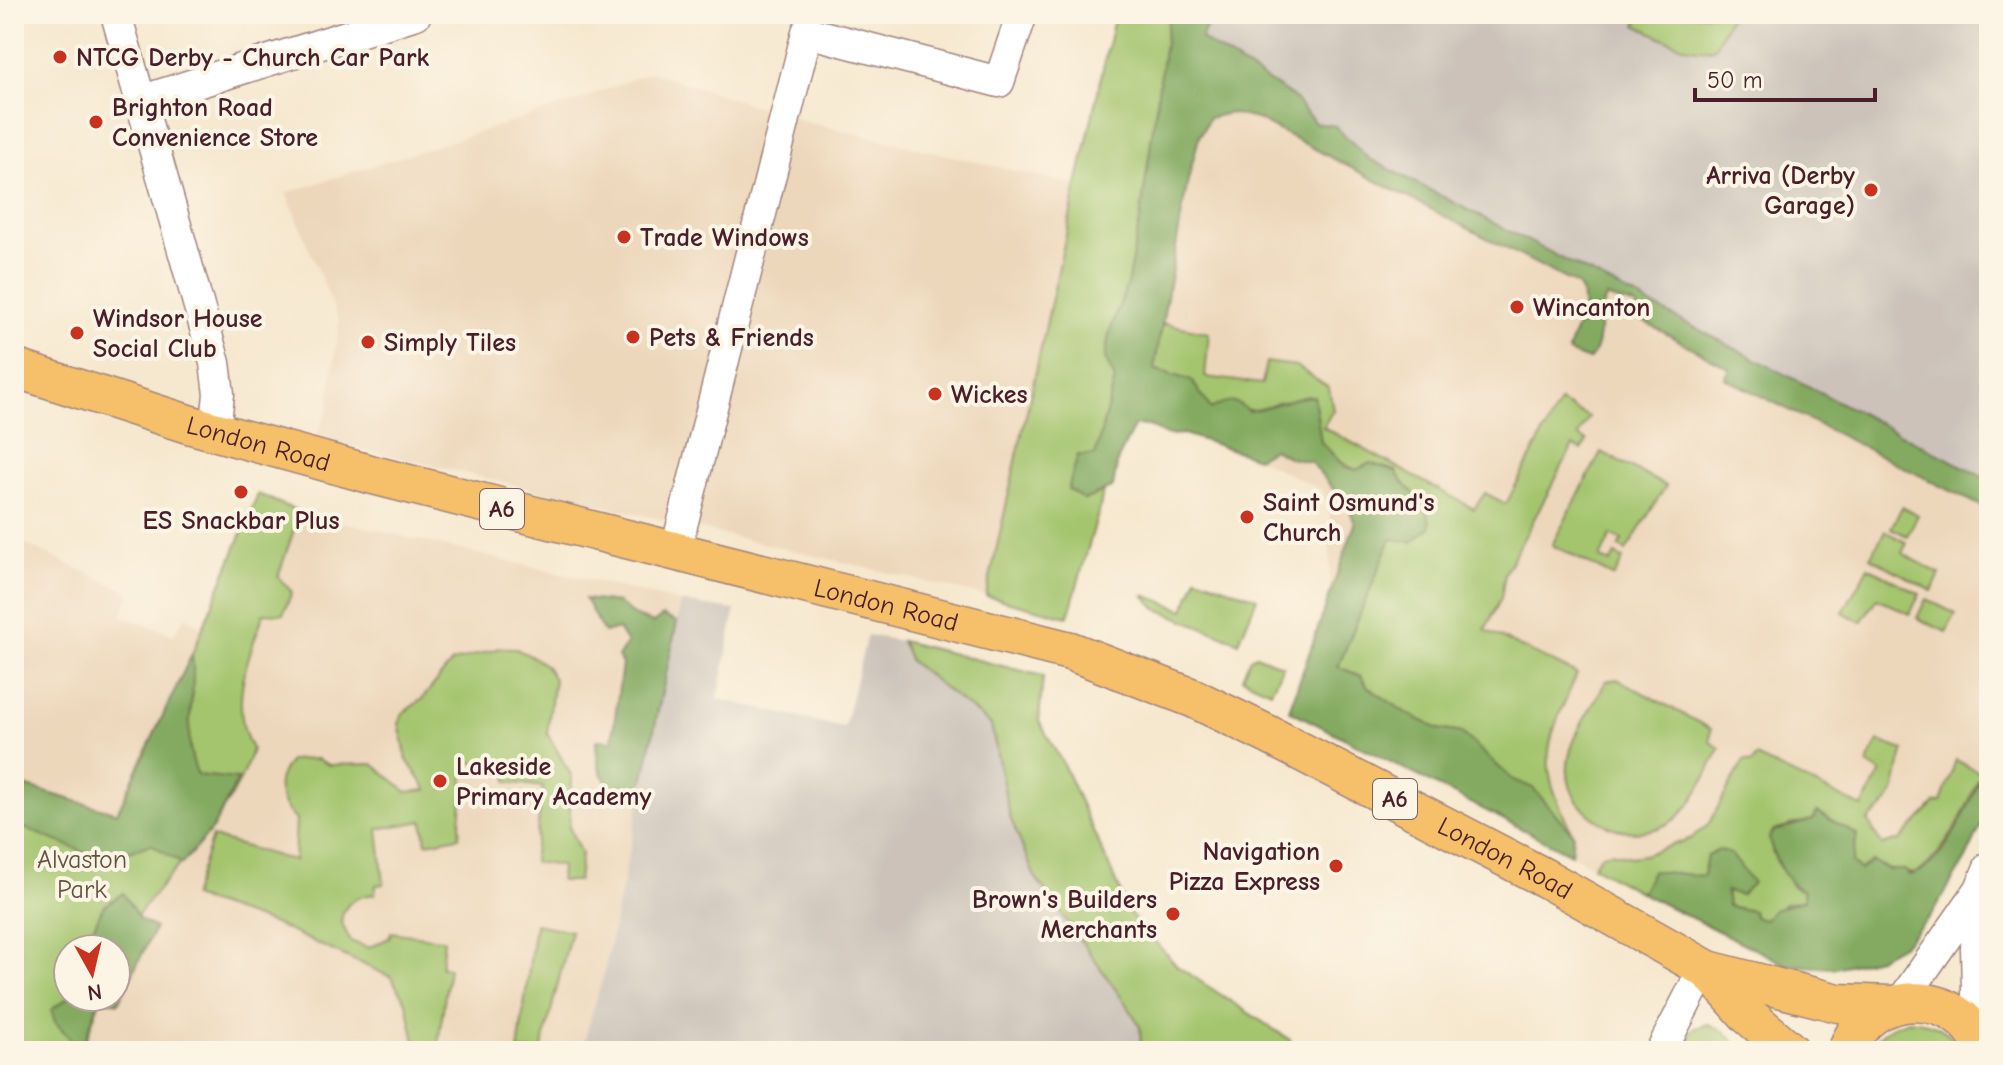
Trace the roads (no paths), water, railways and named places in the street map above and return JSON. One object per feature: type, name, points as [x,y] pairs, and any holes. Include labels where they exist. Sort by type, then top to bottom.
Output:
[{"type":"main road","name":"London Road","points":[[14,368],[215,432],[675,553],[996,629],[1070,651],[1193,698],[1269,735],[1545,878],[1706,969],[1838,1003],[1927,1002],[1951,1010],[1983,1044]]},
{"type":"main road","name":"London Road","points":[[1706,969],[1749,1016],[1790,1051]]},
{"type":"main road","points":[[1847,1051],[1866,1021],[1896,1004]]},
{"type":"street","points":[[116,14],[215,363],[219,394],[215,432]]},
{"type":"street","points":[[140,101],[416,14]]},
{"type":"street","points":[[675,553],[807,32],[999,82],[1022,14]]},
{"type":"street","points":[[1896,1004],[1984,878]]},
{"type":"street","points":[[1983,1044],[1976,948],[1984,878]]},
{"type":"street","points":[[1661,1051],[1706,969]]},
{"type":"place","name":"NTCG Derby - Church Car Park","points":[[60,57]]},
{"type":"place","name":"Brighton Road Convenience Store","points":[[96,122]]},
{"type":"place","name":"Arriva (Derby Garage)","points":[[1871,190]]},
{"type":"place","name":"Trade Windows","points":[[624,237]]},
{"type":"place","name":"Wincanton","points":[[1517,307]]},
{"type":"place","name":"Windsor House Social Club","points":[[77,333]]},
{"type":"place","name":"Pets & Friends","points":[[633,337]]},
{"type":"place","name":"Simply Tiles","points":[[368,342]]},
{"type":"place","name":"Wickes","points":[[935,394]]},
{"type":"place","name":"ES Snackbar Plus","points":[[241,492]]},
{"type":"place","name":"Saint Osmund's Church","points":[[1247,517]]},
{"type":"place","name":"Lakeside Primary Academy","points":[[440,781]]},
{"type":"place","name":"Navigation Pizza Express","points":[[1336,866]]},
{"type":"place","name":"Brown's Builders Merchants","points":[[1173,914]]},
{"type":"park label","name":"Alvaston Park","points":[[82,874]]}]
